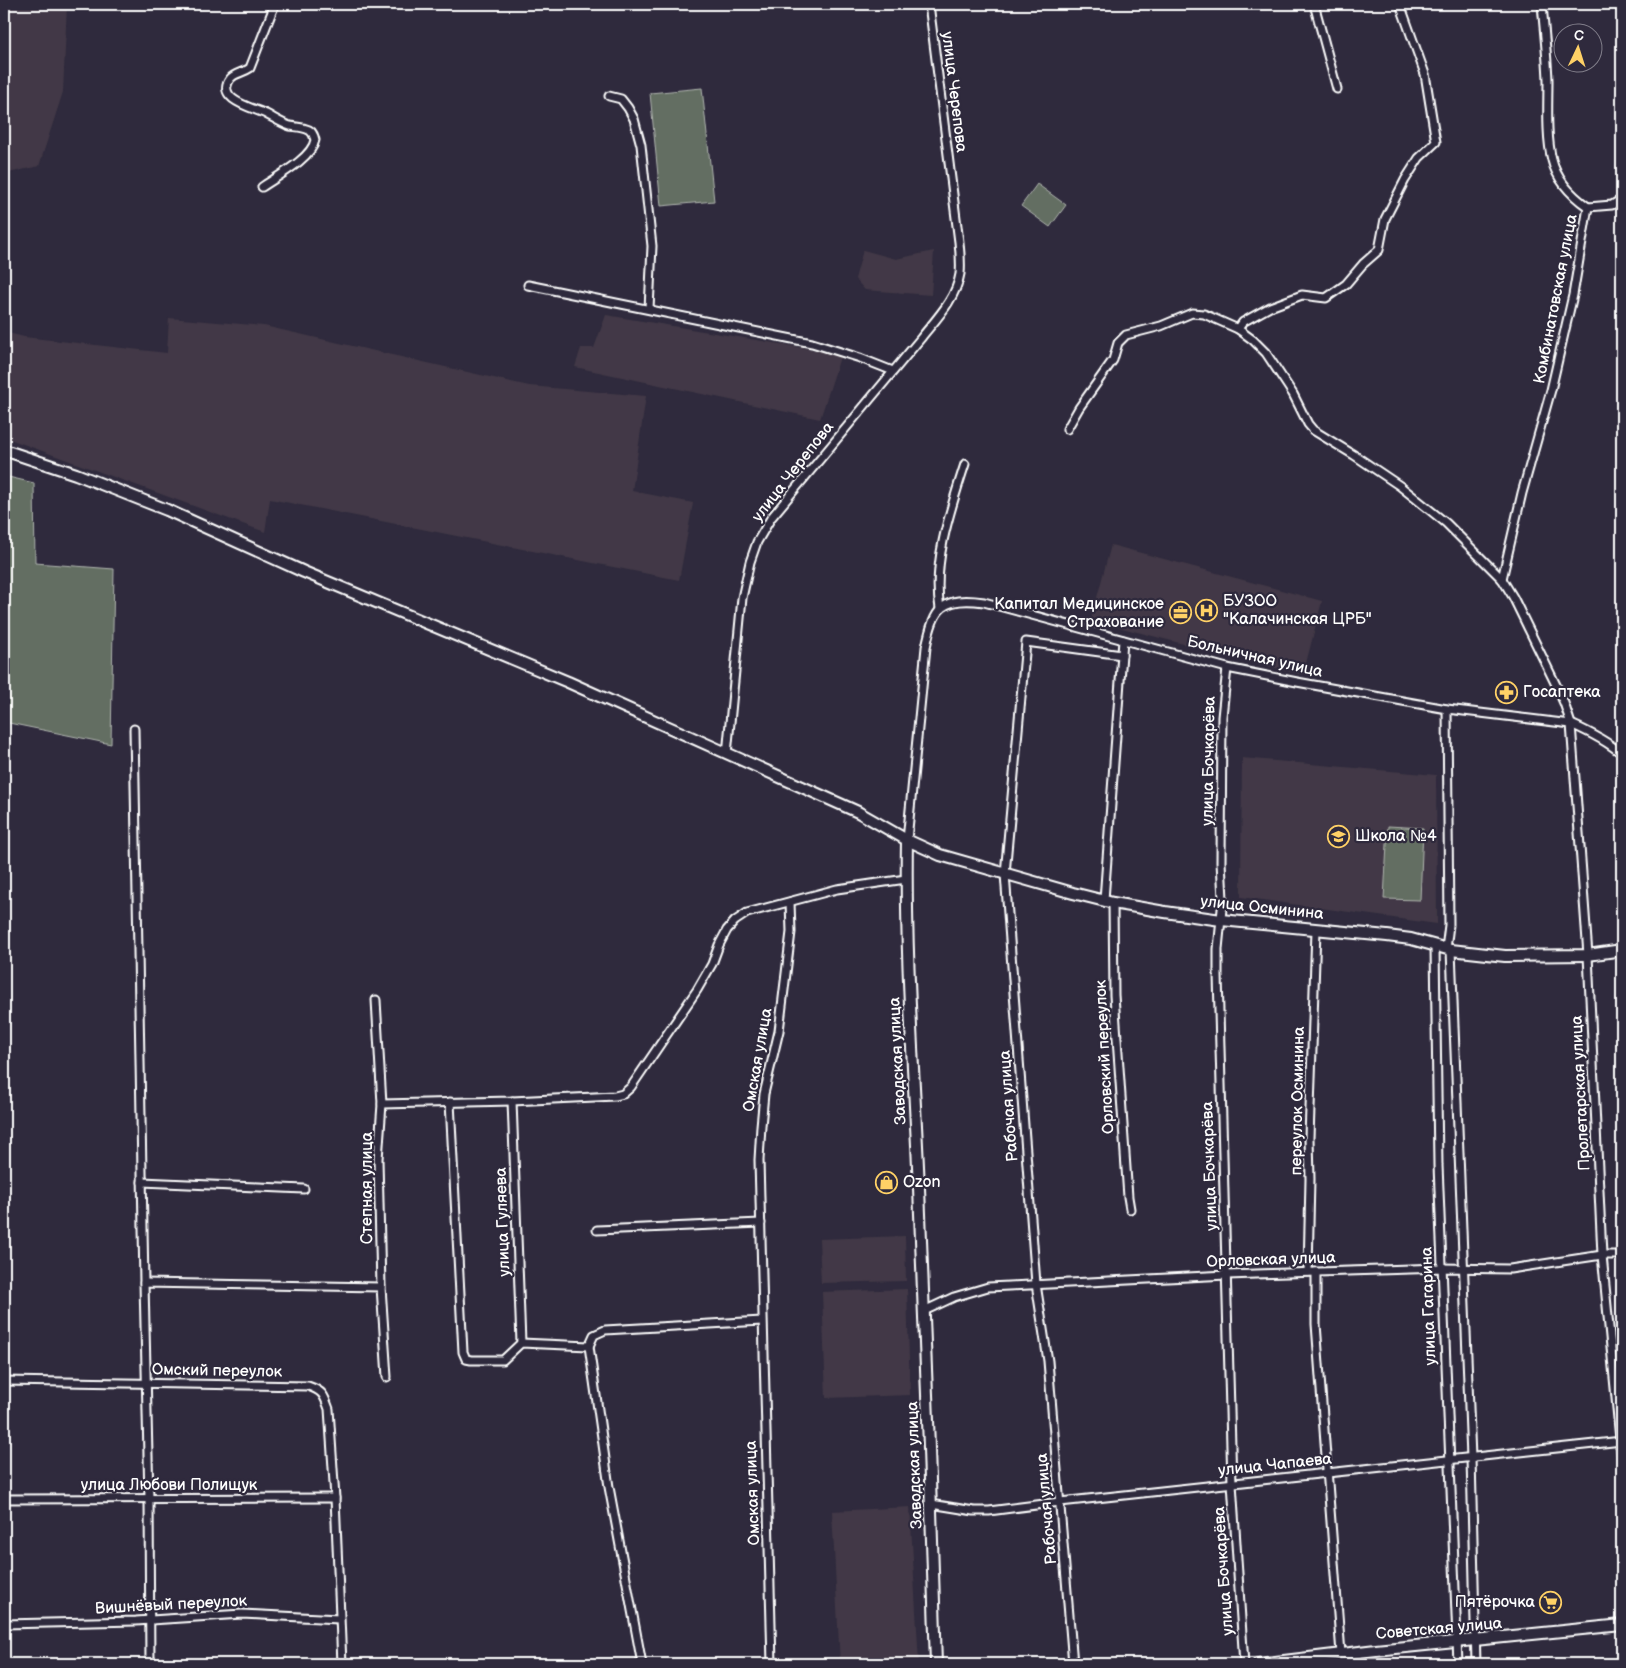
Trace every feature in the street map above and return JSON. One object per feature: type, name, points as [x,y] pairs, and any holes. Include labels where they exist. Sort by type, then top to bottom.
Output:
[{"type":"street","points":[[262,187],[311,151],[315,140],[313,134],[308,130],[281,122],[265,113],[239,103],[228,94],[227,86],[229,80],[234,75],[250,68],[275,4]]},
{"type":"street","name":"улица Черепова","points":[[727,754],[742,598],[750,562],[758,542],[771,518],[944,310],[957,286],[960,272],[958,233],[929,4]]},
{"type":"street","points":[[1314,4],[1337,89]]},
{"type":"street","points":[[1238,329],[1243,322],[1270,307],[1302,295],[1326,298],[1346,284],[1363,264],[1379,250],[1385,218],[1405,180],[1419,158],[1436,142],[1425,74],[1400,4]]},
{"type":"street","name":"Комбинатовская улица","points":[[1502,579],[1522,493],[1552,390],[1573,295],[1588,206],[1573,197],[1558,177],[1552,159],[1549,132],[1548,64],[1542,4]]},
{"type":"street","points":[[609,96],[621,100],[628,108],[634,119],[641,145],[652,246],[649,309]]},
{"type":"street","points":[[1588,206],[1612,205],[1622,198]]},
{"type":"street","points":[[528,285],[812,343],[860,358],[893,371]]},
{"type":"street","name":"Пролетарская улица","points":[[1067,429],[1079,408],[1113,360],[1118,343],[1126,334],[1161,326],[1192,313],[1204,314],[1238,329],[1253,340],[1266,353],[1294,394],[1308,424],[1313,430],[1400,486],[1446,524],[1502,579],[1513,596],[1557,687],[1571,724],[1588,955],[1602,1255],[1622,1460]]},
{"type":"street","name":"улица Осминина","points":[[4,450],[76,474],[167,510],[314,575],[568,682],[858,812],[907,840],[940,855],[1109,902],[1222,920],[1411,939],[1448,950],[1505,956],[1588,955],[1622,950]]},
{"type":"street","name":"Заводская улица","points":[[936,1664],[906,879],[907,840],[926,647],[934,617],[940,610],[938,581],[944,540],[965,464]]},
{"type":"street","name":"Больничная улица","points":[[940,610],[953,602],[967,600],[984,602],[1227,668],[1447,709],[1571,724]]},
{"type":"street","name":"Орловский переулок","points":[[1123,640],[1109,902],[1130,1210]]},
{"type":"street","name":"Рабочая улица","points":[[1073,1664],[1048,1361],[1036,1284],[1005,874],[1026,642],[1122,655]]},
{"type":"street","name":"улица Бочкарёва","points":[[1227,668],[1222,717],[1221,862],[1223,899],[1218,949],[1218,976],[1232,1483],[1244,1664]]},
{"type":"street","points":[[1447,709],[1448,950],[1471,1458],[1476,1664]]},
{"type":"street","points":[[1571,724],[1586,731],[1622,754]]},
{"type":"street","points":[[134,728],[149,1499],[150,1664]]},
{"type":"street","points":[[382,1104],[512,1101],[623,1094],[631,1087],[697,990],[712,964],[719,944],[734,921],[747,913],[837,889],[906,879]]},
{"type":"street","name":"Омская улица","points":[[772,1664],[759,1160],[764,1094],[779,1031],[791,932],[790,902]]},
{"type":"street","name":"переулок Осминина","points":[[1316,930],[1309,1138],[1312,1272],[1341,1654]]},
{"type":"street","name":"улица Гагарина","points":[[1435,946],[1441,1268],[1458,1664]]},
{"type":"street","name":"Степная улица","points":[[376,1000],[382,1104],[378,1159],[381,1287],[387,1377]]},
{"type":"street","name":"улица Гуляева","points":[[512,1101],[521,1343]]},
{"type":"street","points":[[450,1102],[463,1352],[466,1359],[503,1360],[521,1343],[589,1346]]},
{"type":"street","points":[[142,1182],[304,1188]]},
{"type":"street","points":[[597,1230],[761,1223]]},
{"type":"street","name":"Орловская улица","points":[[924,1311],[954,1297],[988,1287],[1312,1272],[1441,1268],[1510,1269],[1602,1255],[1622,1255]]},
{"type":"street","points":[[144,1284],[381,1287]]},
{"type":"street","points":[[642,1664],[609,1487],[589,1346],[594,1335],[605,1330],[762,1321]]},
{"type":"street","name":"Омский переулок","points":[[4,1381],[308,1386],[319,1389],[325,1397],[329,1409],[335,1498]]},
{"type":"street","name":"улица Чапаева","points":[[931,1504],[974,1511],[989,1511],[1621,1441]]},
{"type":"street","points":[[335,1498],[342,1664]]},
{"type":"street","name":"улица Любови Полищук","points":[[4,1500],[335,1498]]},
{"type":"street","name":"Вишнёвый переулок","points":[[4,1624],[150,1620],[242,1614],[339,1619]]},
{"type":"street","name":"Советская улица","points":[[1258,1664],[1622,1625]]},
{"type":"shaded area","points":[[4,4],[67,4],[63,92],[39,166],[4,174]]},
{"type":"shaded area","points":[[863,250],[896,259],[934,251],[931,295],[865,290],[855,279]]},
{"type":"shaded area","points":[[606,315],[841,354],[820,419],[575,367],[581,348],[594,348]]},
{"type":"shaded area","points":[[169,318],[264,326],[529,386],[646,396],[632,491],[693,503],[679,580],[270,499],[265,532],[4,437],[4,332],[24,337],[167,353]]},
{"type":"shaded area","name":"БУЗОО \"Калачинская ЦРБ\"","points":[[1111,545],[1322,601],[1303,675],[1091,620]]},
{"type":"shaded area","name":"Школа №4","points":[[1242,758],[1436,775],[1437,924],[1241,897]]},
{"type":"shaded area","points":[[905,1236],[906,1281],[821,1283],[819,1239]]},
{"type":"shaded area","points":[[907,1289],[910,1395],[826,1398],[822,1292]]},
{"type":"shaded area","points":[[910,1507],[919,1664],[840,1664],[832,1511]]},
{"type":"green space","points":[[702,88],[714,201],[661,206],[650,93]]},
{"type":"green space","points":[[1037,184],[1066,205],[1050,227],[1021,206]]},
{"type":"green space","points":[[4,476],[34,483],[35,563],[114,569],[111,744],[4,722]]},
{"type":"green space","points":[[1388,826],[1423,828],[1420,900],[1384,899]]},
{"type":"place","name":"БУЗОО \"Калачинская ЦРБ\"","points":[[1207,610]]},
{"type":"place","name":"Капитал Медицинское Страхование","points":[[1180,613]]},
{"type":"place","name":"Госаптека","points":[[1507,692]]},
{"type":"place","name":"Школа №4","points":[[1339,836]]},
{"type":"place","name":"Ozon","points":[[887,1182]]},
{"type":"place","name":"Пятёрочка","points":[[1551,1602]]}]
